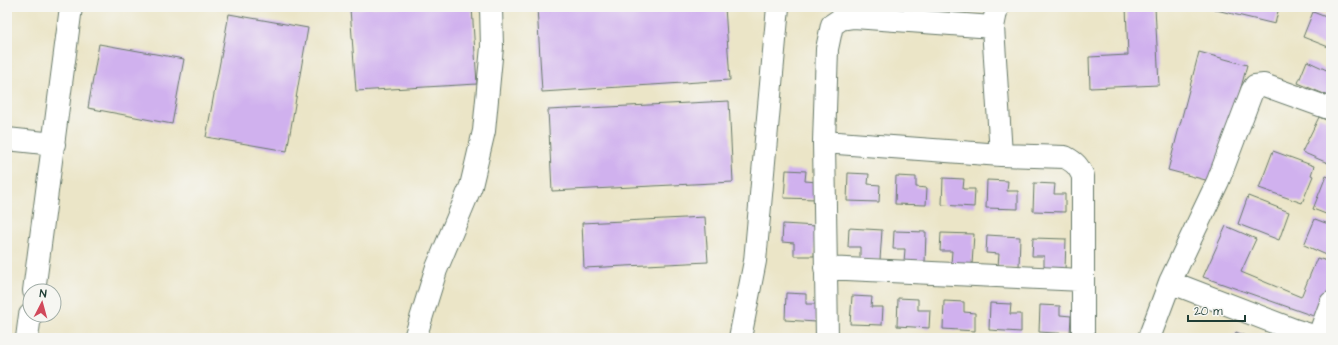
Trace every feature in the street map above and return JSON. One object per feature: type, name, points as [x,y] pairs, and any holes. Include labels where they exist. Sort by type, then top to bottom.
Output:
[{"type":"street","points":[[35,283],[71,7]]},
{"type":"street","points":[[415,338],[436,270],[471,186],[484,131],[492,47],[491,7]]},
{"type":"street","points":[[740,338],[755,261],[778,7]]},
{"type":"street","points":[[827,338],[824,142],[827,49],[832,25],[841,19],[854,17],[995,17],[1001,155]]},
{"type":"street","points":[[1149,338],[1170,282],[1218,181],[1255,86],[1264,85],[1331,109]]},
{"type":"street","points":[[7,139],[54,144]]},
{"type":"street","points":[[824,142],[1001,155],[1065,157],[1074,162],[1080,168],[1083,176],[1083,338]]},
{"type":"street","points":[[825,268],[1083,280]]},
{"type":"street","points":[[1170,282],[1292,334],[1319,338],[1331,303]]},
{"type":"street","points":[[27,338],[29,323]]},
{"type":"building","points":[[380,7],[472,7],[477,84],[356,91],[350,9]]},
{"type":"building","points":[[537,7],[725,7],[730,80],[542,92]]},
{"type":"building","points":[[1126,7],[1155,7],[1159,85],[1090,88],[1089,57],[1128,55]]},
{"type":"building","points":[[1213,7],[1279,7],[1275,24],[1212,9]]},
{"type":"building","points":[[1313,12],[1331,19],[1331,48],[1303,37]]},
{"type":"building","points":[[229,14],[308,28],[287,151],[206,137]]},
{"type":"building","points":[[99,44],[184,59],[172,124],[88,108]]},
{"type":"building","points":[[1199,52],[1247,65],[1222,158],[1213,182],[1168,170]]},
{"type":"building","points":[[1307,61],[1331,72],[1331,97],[1298,83]]},
{"type":"building","points":[[729,101],[733,182],[552,191],[548,110]]},
{"type":"building","points":[[1319,117],[1331,122],[1330,164],[1302,152]]},
{"type":"building","points":[[1273,151],[1314,166],[1311,175],[1313,176],[1302,203],[1259,188]]},
{"type":"building","points":[[786,170],[806,171],[805,181],[817,182],[816,199],[784,198]]},
{"type":"building","points":[[848,173],[869,174],[868,184],[880,185],[879,202],[847,201]]},
{"type":"building","points":[[896,176],[916,177],[916,187],[927,188],[926,205],[895,204]]},
{"type":"building","points":[[1326,176],[1331,178],[1331,216],[1313,209]]},
{"type":"building","points":[[943,178],[964,179],[963,189],[975,189],[974,207],[942,205]]},
{"type":"building","points":[[987,180],[1008,181],[1007,191],[1018,191],[1018,209],[986,208]]},
{"type":"building","points":[[1034,183],[1055,184],[1054,194],[1065,194],[1065,212],[1033,211]]},
{"type":"building","points":[[1248,196],[1289,212],[1279,240],[1238,224]]},
{"type":"building","points":[[705,217],[708,262],[584,268],[582,223]]},
{"type":"building","points":[[1315,219],[1331,225],[1331,257],[1304,245]]},
{"type":"building","points":[[783,224],[816,226],[814,256],[794,256],[794,243],[782,242]]},
{"type":"building","points":[[1226,226],[1256,239],[1241,272],[1301,297],[1317,258],[1331,262],[1331,283],[1319,318],[1203,277]]},
{"type":"building","points":[[849,228],[882,230],[880,260],[860,260],[860,247],[848,247]]},
{"type":"building","points":[[894,231],[926,232],[925,263],[904,262],[905,249],[893,249]]},
{"type":"building","points":[[941,233],[974,234],[972,265],[951,264],[952,251],[940,251]]},
{"type":"building","points":[[987,235],[1020,237],[1019,267],[998,266],[999,254],[986,253]]},
{"type":"building","points":[[1033,238],[1066,239],[1065,270],[1044,269],[1044,256],[1032,256]]},
{"type":"building","points":[[786,293],[806,294],[806,304],[817,304],[816,322],[785,320]]},
{"type":"building","points":[[852,296],[872,297],[871,307],[883,307],[882,325],[850,324]]},
{"type":"building","points":[[898,298],[918,299],[918,310],[930,310],[929,328],[897,326]]},
{"type":"building","points":[[944,301],[964,302],[964,312],[975,313],[975,331],[943,329]]},
{"type":"building","points":[[990,303],[1011,304],[1010,314],[1021,314],[1021,332],[989,330]]},
{"type":"building","points":[[1040,305],[1060,306],[1060,315],[1071,316],[1070,334],[1039,332]]},
{"type":"building","points":[[1236,332],[1250,338],[1234,338]]}]
